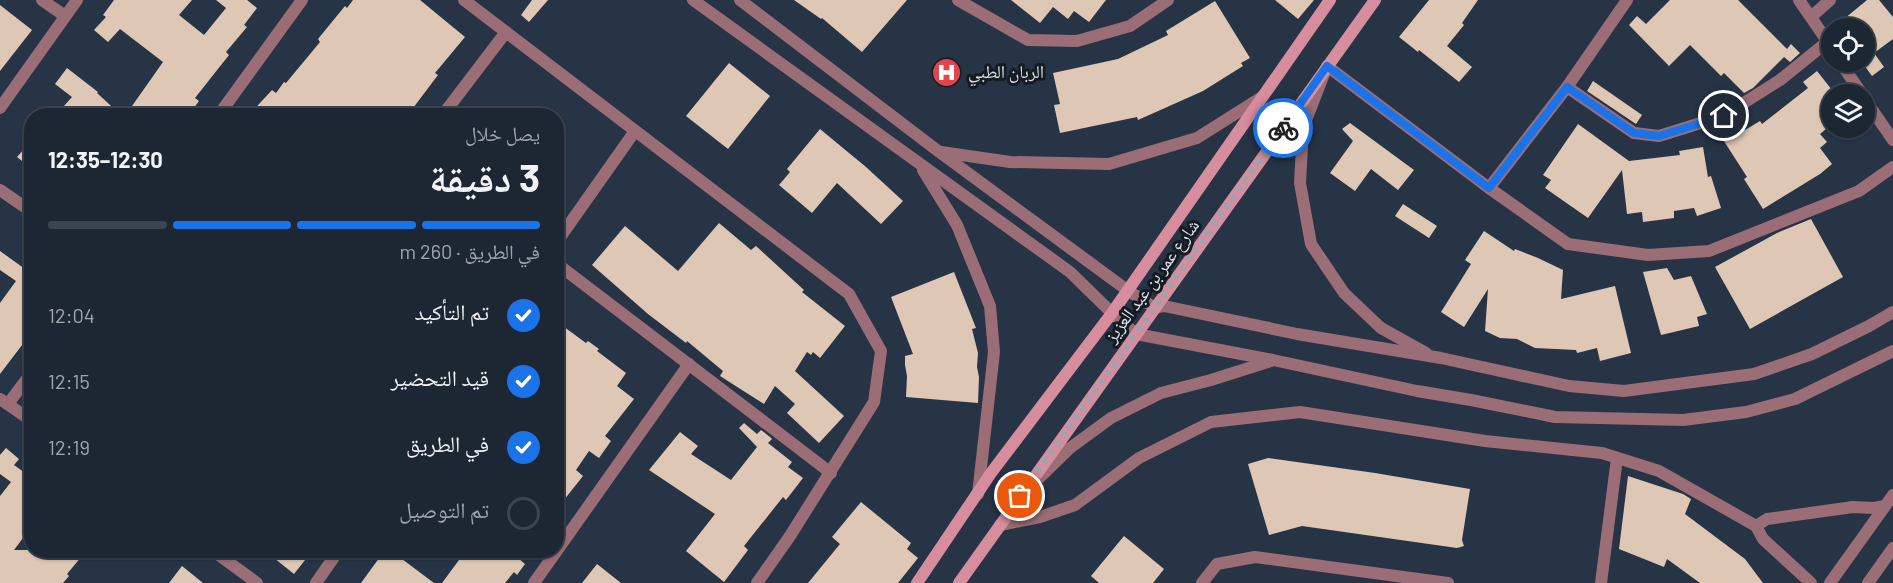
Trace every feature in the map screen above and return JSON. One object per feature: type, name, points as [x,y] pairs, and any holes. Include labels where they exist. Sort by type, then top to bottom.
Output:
[{"type":"main road","name":"شارع عمر بن عبد العزيز","points":[[917,583],[978,494],[1112,313],[1330,0]]},
{"type":"main road","name":"شارع عمر بن عبد العزيز","points":[[959,583],[1375,0]]},
{"type":"street","points":[[42,0],[65,16]]},
{"type":"street","points":[[0,108],[77,0]]},
{"type":"street","points":[[224,108],[302,0]]},
{"type":"street","points":[[464,0],[849,294],[881,351],[874,402],[831,473],[757,583]]},
{"type":"street","points":[[693,0],[1070,272],[1136,334],[1555,417],[1683,420],[1746,412],[1795,399],[1893,351]]},
{"type":"street","points":[[740,0],[938,152],[1126,290],[1155,308],[1164,306],[1297,334],[1441,358],[1569,386],[1624,391],[1754,374],[1812,354],[1869,327],[1893,312]]},
{"type":"street","points":[[958,0],[1028,40],[1077,40],[1130,26],[1168,0]]},
{"type":"street","points":[[1489,188],[1567,87],[1627,0]]},
{"type":"street","points":[[1799,0],[1821,33]]},
{"type":"street","points":[[1810,17],[1830,0]]},
{"type":"street","points":[[448,108],[506,32]]},
{"type":"street","points":[[1567,87],[1634,133],[1659,136],[1724,116],[1821,51]]},
{"type":"street","points":[[1441,358],[1425,353],[1381,328],[1344,293],[1311,244],[1300,183],[1303,128],[1327,66],[1489,188],[1568,244],[1648,255],[1709,251],[1859,191],[1893,167]]},
{"type":"street","points":[[938,152],[1010,162],[1109,164],[1197,138],[1262,97]]},
{"type":"street","points":[[1875,113],[1892,136]]},
{"type":"street","points":[[564,232],[636,131]]},
{"type":"street","points":[[920,163],[957,225],[990,306],[994,352],[978,494]]},
{"type":"street","points":[[0,190],[24,206]]},
{"type":"street","points":[[564,269],[831,473]]},
{"type":"street","points":[[1020,496],[1070,448],[1111,418],[1161,393],[1274,360]]},
{"type":"street","points":[[564,541],[689,364]]},
{"type":"street","points":[[24,381],[4,402],[24,416]]},
{"type":"street","points":[[1000,525],[1040,518],[1075,505],[1138,458],[1211,422],[1300,412],[1485,441],[1602,453],[1659,471],[1756,526],[1763,539],[1811,583]]},
{"type":"street","points":[[1601,583],[1617,458]]},
{"type":"street","points":[[1756,526],[1767,519],[1853,507],[1874,508],[1889,500]]},
{"type":"street","points":[[1830,583],[1889,500]]},
{"type":"street","points":[[1868,583],[1893,548]]},
{"type":"street","points":[[1202,583],[1217,564],[1255,557],[1448,583]]},
{"type":"street","points":[[223,558],[257,583]]},
{"type":"street","points":[[316,583],[333,558]]},
{"type":"street","points":[[534,583],[552,558]]},
{"type":"building","points":[[114,0],[192,0],[179,15],[204,35],[226,8],[216,0],[247,0],[257,8],[244,25],[247,27],[226,52],[229,55],[195,98],[199,101],[194,108],[131,108],[163,62],[120,29],[108,42],[94,30],[106,17],[103,15]]},
{"type":"building","points":[[353,0],[420,0],[465,37],[435,73],[438,75],[413,108],[255,108],[272,90],[276,93],[284,82],[286,83],[320,42],[318,39],[345,6],[347,8]]},
{"type":"building","points":[[532,0],[548,0],[529,22],[521,15]]},
{"type":"building","points":[[794,0],[907,0],[862,52],[822,18]]},
{"type":"building","points":[[1011,0],[1106,0],[1089,22],[1074,11],[1068,19],[1053,7],[1040,23]]},
{"type":"building","points":[[1275,0],[1314,0],[1298,19]]},
{"type":"building","points":[[1429,0],[1478,0],[1462,23],[1464,25],[1447,46],[1472,67],[1459,82],[1399,37]]},
{"type":"building","points":[[1670,0],[1738,0],[1787,49],[1791,44],[1800,53],[1790,62],[1784,57],[1753,88],[1744,93],[1724,73],[1721,76],[1690,45],[1669,66],[1629,25],[1637,16],[1646,24]]},
{"type":"building","points":[[1867,0],[1879,0],[1893,17],[1893,39],[1875,52],[1875,18],[1845,18]]},
{"type":"building","points":[[1215,1],[1250,58],[1241,63],[1243,66],[1203,91],[1138,120],[1137,117],[1060,133],[1054,105],[1060,104],[1053,73],[1118,59],[1168,35],[1166,31]]},
{"type":"building","points":[[0,5],[32,30],[0,71]]},
{"type":"building","points":[[1875,54],[1884,67],[1872,76],[1869,72],[1875,72]]},
{"type":"building","points":[[729,63],[770,96],[728,149],[686,116]]},
{"type":"building","points":[[67,68],[98,92],[113,108],[62,108],[72,97],[55,84]]},
{"type":"building","points":[[1817,71],[1827,84],[1821,84],[1820,134],[1821,138],[1827,142],[1820,148],[1832,164],[1820,174],[1763,209],[1744,179],[1747,177],[1722,138],[1737,129],[1740,133],[1760,121],[1762,124],[1808,88],[1803,82]]},
{"type":"building","points":[[1593,81],[1642,115],[1636,124],[1587,91]]},
{"type":"building","points":[[1350,123],[1414,170],[1398,190],[1371,169],[1355,191],[1330,173],[1353,141],[1342,129]]},
{"type":"building","points":[[1578,124],[1629,161],[1680,155],[1679,151],[1703,147],[1708,177],[1711,176],[1721,208],[1697,216],[1694,208],[1674,211],[1674,218],[1643,222],[1642,212],[1627,214],[1622,170],[1588,218],[1545,188],[1551,180],[1543,175]]},
{"type":"building","points":[[820,129],[903,201],[881,224],[837,183],[812,213],[779,185],[790,172],[787,169]]},
{"type":"building","points":[[24,149],[24,163],[17,157]]},
{"type":"building","points":[[1403,204],[1437,226],[1429,238],[1395,216]]},
{"type":"building","points":[[1811,219],[1843,277],[1750,329],[1715,267],[1777,233]]},
{"type":"building","points":[[719,223],[751,250],[756,246],[804,290],[802,292],[845,326],[820,358],[813,352],[811,355],[807,352],[795,371],[844,416],[819,443],[787,413],[795,404],[775,386],[764,404],[720,376],[723,371],[687,341],[686,343],[648,314],[592,265],[625,226],[678,271]]},
{"type":"building","points":[[1484,231],[1514,251],[1515,249],[1563,270],[1561,299],[1615,286],[1631,353],[1600,361],[1597,348],[1577,353],[1576,350],[1535,348],[1517,339],[1500,338],[1485,331],[1488,289],[1464,327],[1441,312],[1471,264],[1465,260]]},
{"type":"building","points":[[0,251],[24,268],[24,342],[0,374],[0,303],[16,281],[0,270]]},
{"type":"building","points":[[1667,268],[1674,280],[1691,276],[1707,314],[1697,317],[1699,326],[1661,335],[1643,272]]},
{"type":"building","points":[[954,272],[976,328],[972,329],[978,353],[978,403],[906,397],[905,356],[913,354],[891,297]]},
{"type":"building","points":[[564,327],[586,343],[588,341],[599,349],[597,351],[626,373],[617,386],[634,399],[605,436],[611,441],[599,458],[589,451],[576,470],[583,476],[564,500]]},
{"type":"building","points":[[744,423],[757,434],[761,430],[770,437],[772,439],[768,443],[792,462],[788,467],[803,478],[786,500],[783,497],[744,546],[748,550],[724,582],[686,551],[715,514],[649,470],[680,432],[698,446],[691,454],[731,480],[757,447],[739,428]]},
{"type":"building","points":[[6,448],[19,459],[14,465],[24,472],[24,537],[14,550],[24,550],[24,558],[80,558],[67,574],[69,576],[63,583],[0,583],[0,496],[11,482],[0,474],[0,455]]},
{"type":"building","points":[[1268,458],[1470,489],[1462,540],[1464,546],[1457,548],[1302,526],[1269,535],[1248,464]]},
{"type":"building","points":[[1628,476],[1683,494],[1691,499],[1685,514],[1745,559],[1763,583],[1700,583],[1667,559],[1664,567],[1619,549]]},
{"type":"building","points":[[861,502],[911,543],[907,549],[918,558],[898,583],[808,583],[840,544],[832,537]]},
{"type":"building","points":[[1124,536],[1164,569],[1153,583],[1099,583],[1091,576]]},
{"type":"building","points":[[274,558],[307,558],[294,574]]},
{"type":"building","points":[[379,558],[401,558],[434,583],[361,583]]},
{"type":"building","points":[[456,558],[518,558],[525,564],[517,575],[514,572],[505,583],[442,583],[459,560]]},
{"type":"building","points":[[597,564],[621,583],[582,583]]},
{"type":"building","points":[[182,566],[203,583],[169,583]]},
{"type":"way so far","points":[[1020,496],[1283,128]]},
{"type":"place","name":"الربان الطبي","points":[[947,72]]},
{"type":"route","points":[[1283,128],[1327,66],[1489,188],[1567,87],[1634,133],[1659,136],[1724,116]]}]
